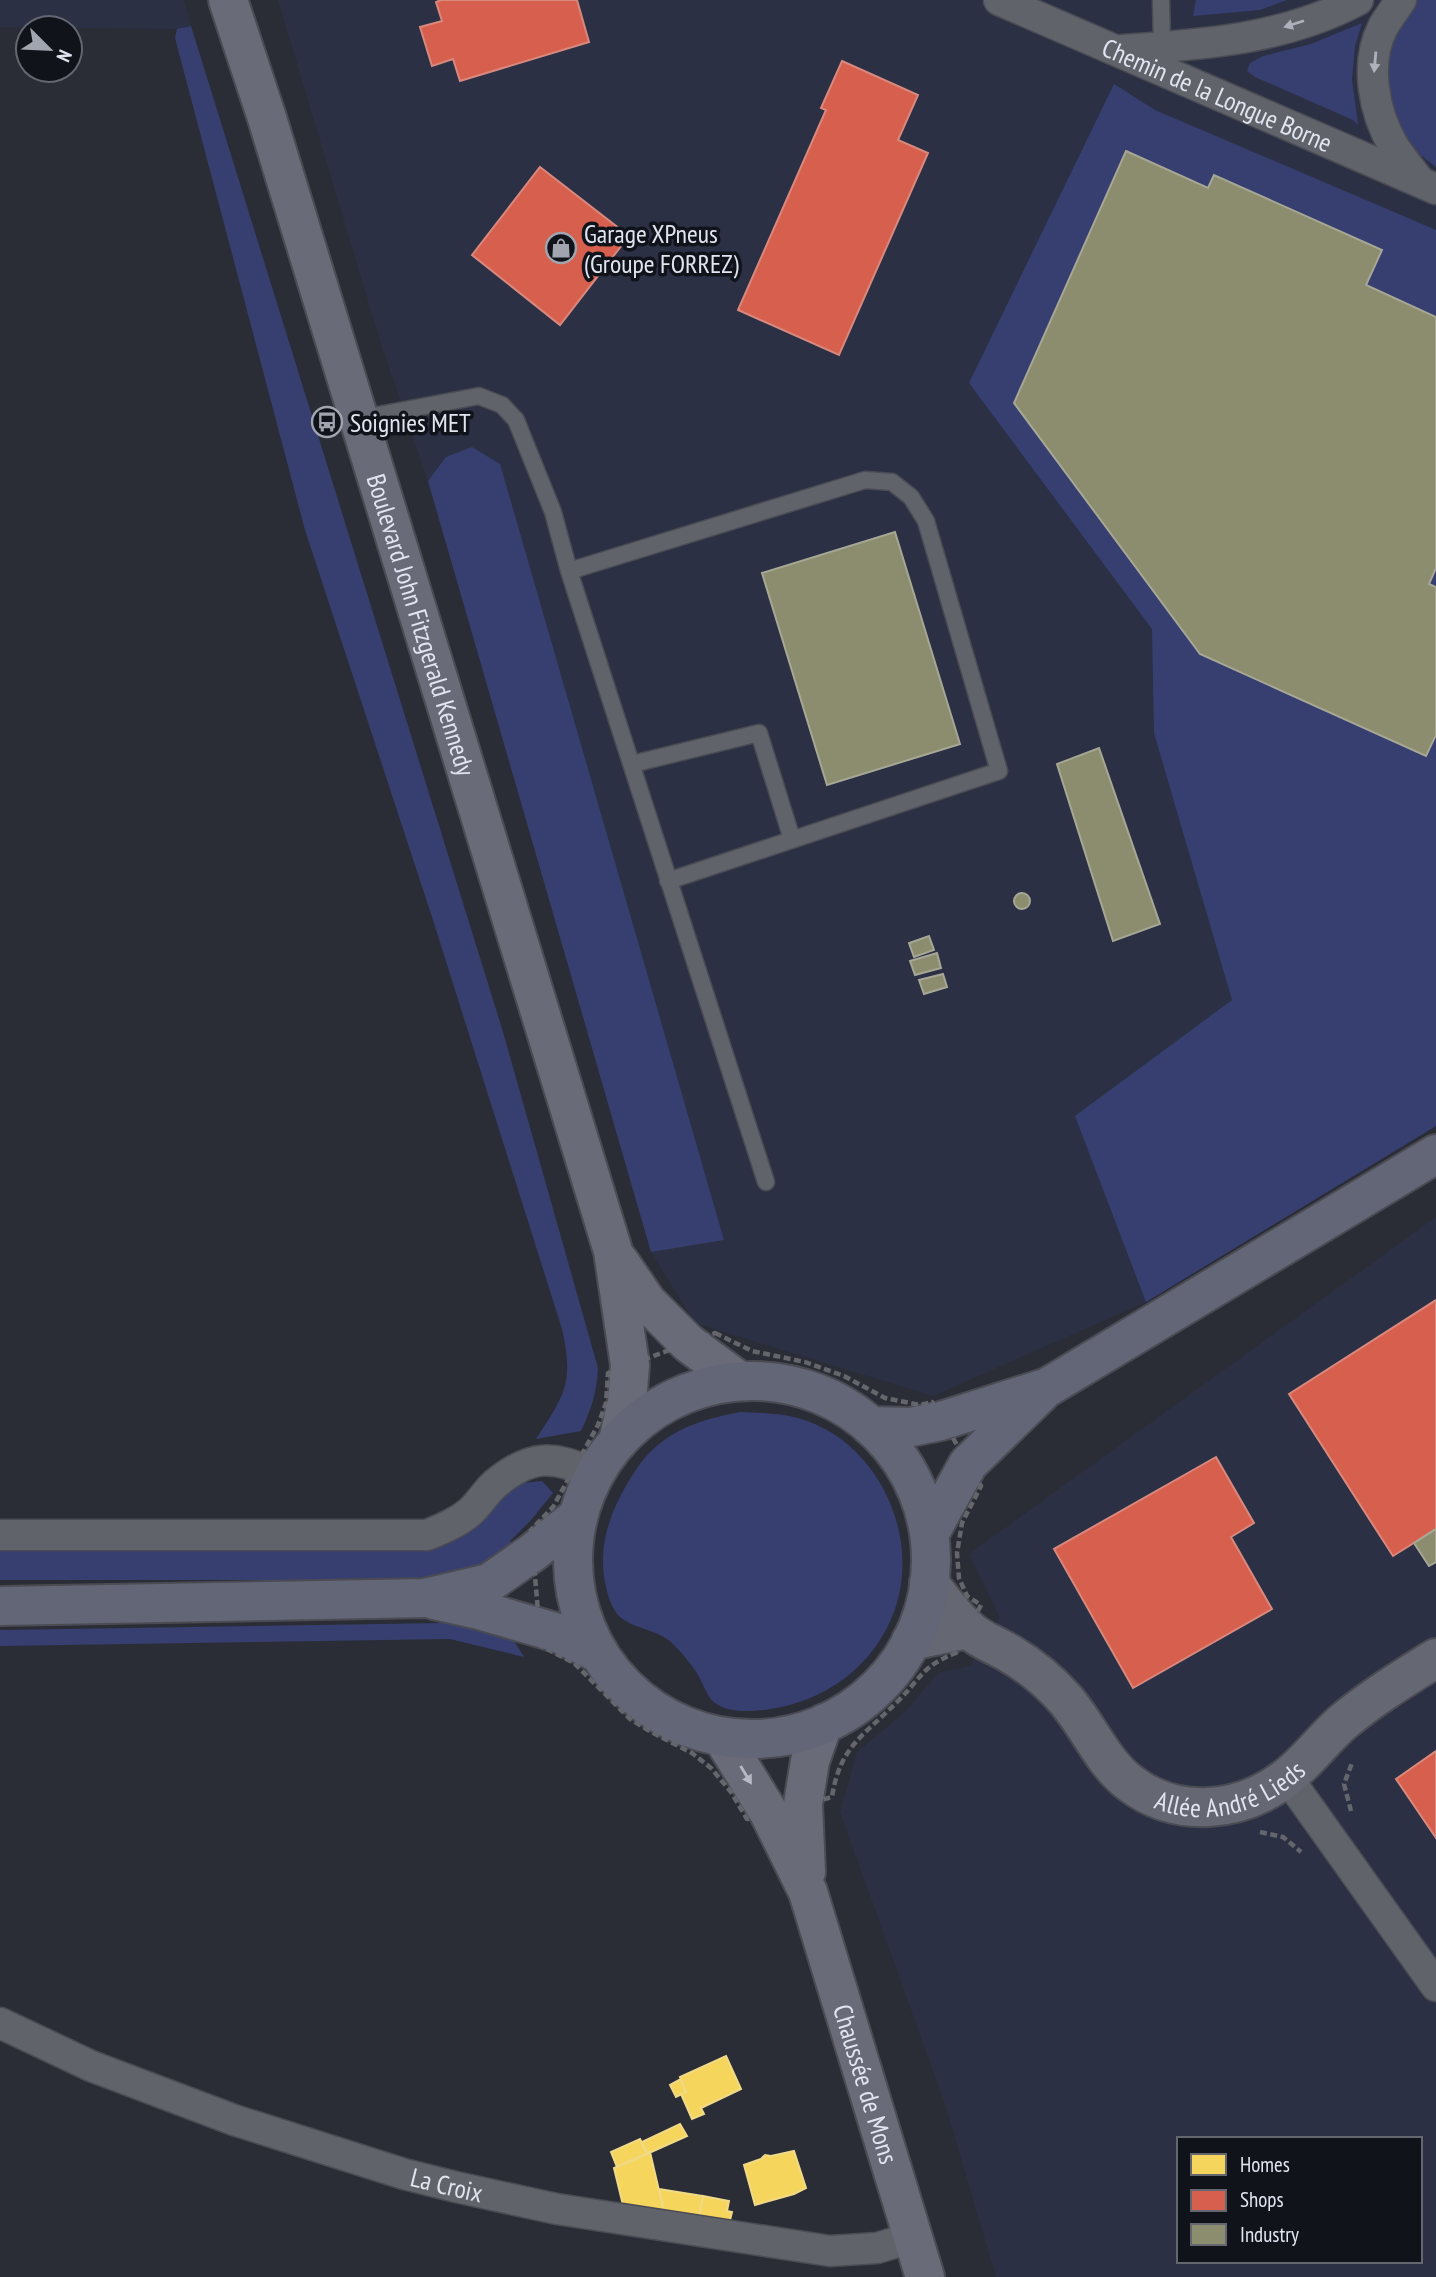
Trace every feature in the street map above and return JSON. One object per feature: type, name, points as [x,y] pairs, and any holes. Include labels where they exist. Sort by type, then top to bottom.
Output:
[{"type":"highway","points":[[931,1531],[968,1464],[1048,1387],[1436,1154]]},
{"type":"highway","points":[[738,1380],[762,1380],[810,1391],[842,1406],[870,1426],[896,1455],[916,1488],[931,1531],[929,1583],[921,1621],[890,1675],[855,1708],[823,1724],[788,1736],[758,1740],[722,1737],[684,1726],[651,1710],[621,1684],[598,1653],[585,1628],[576,1599],[572,1572],[577,1517],[594,1474],[619,1437],[649,1413],[685,1393],[738,1380]]},
{"type":"highway","points":[[870,1426],[911,1427],[942,1421],[1048,1387]]},
{"type":"highway","points":[[0,1606],[425,1598],[489,1583],[577,1517]]},
{"type":"highway","points":[[425,1598],[479,1610],[558,1633],[598,1653]]},
{"type":"main road","name":"Boulevard John Fitzgerald Kennedy","points":[[228,0],[267,118],[613,1251],[630,1364],[627,1402],[619,1437]]},
{"type":"main road","name":"Boulevard John Fitzgerald Kennedy","points":[[613,1251],[647,1302],[688,1343],[738,1380]]},
{"type":"main road","name":"Chaussée de Mons","points":[[808,1892],[803,1845],[803,1804],[810,1761],[823,1724]]},
{"type":"main road","name":"Chaussée de Mons","points":[[722,1737],[769,1813],[808,1892],[925,2277]]},
{"type":"street","name":"Chemin de la Longue Borne","points":[[999,0],[1428,186]]},
{"type":"street","points":[[1118,51],[1217,44],[1258,36],[1339,10],[1358,0]]},
{"type":"street","points":[[1401,0],[1382,29],[1376,51],[1374,90],[1378,110],[1394,147],[1428,186]]},
{"type":"street","points":[[0,1535],[427,1535],[450,1526],[470,1512],[495,1484],[530,1461],[566,1463],[594,1474]]},
{"type":"street","name":"Allée André Lieds","points":[[929,1583],[968,1629],[1039,1673],[1064,1698],[1086,1725],[1115,1769],[1128,1782],[1156,1799],[1178,1806],[1204,1809],[1228,1805],[1258,1794],[1287,1777],[1342,1723],[1384,1690],[1436,1658]]},
{"type":"street","points":[[911,1641],[968,1629]]},
{"type":"street","points":[[1287,1777],[1436,1986]]},
{"type":"street","name":"La Croix","points":[[0,2023],[91,2066],[171,2097],[281,2135],[456,2187],[556,2209],[830,2251],[877,2248],[914,2237]]},
{"type":"lane","points":[[1161,0],[1162,48]]},
{"type":"lane","points":[[357,419],[479,396],[502,405],[516,420],[553,512],[569,571],[766,1182]]},
{"type":"lane","points":[[569,571],[864,481],[892,482],[911,497],[926,521],[999,771],[668,881]]},
{"type":"lane","points":[[632,764],[759,733],[792,839]]},
{"type":"path","points":[[715,1333],[752,1351],[804,1362],[844,1376],[885,1398],[920,1405],[932,1402]]},
{"type":"path","points":[[832,1797],[839,1769],[854,1741],[893,1706],[923,1671],[968,1629],[967,1596],[959,1578],[957,1553],[962,1523],[981,1486]]},
{"type":"path","points":[[541,1646],[574,1663],[630,1719],[692,1754],[711,1768],[731,1792],[747,1819]]},
{"type":"path","points":[[1353,1816],[1344,1784],[1352,1762],[1358,1756]]},
{"type":"shaded area","points":[[0,0],[184,0],[191,26],[177,29],[84,28],[84,14],[14,14],[14,27],[0,27]]},
{"type":"shaded area","points":[[278,0],[1436,0],[1436,1126],[1146,1302],[933,1396],[695,1323],[651,1252],[428,481],[380,341]]},
{"type":"shaded area","points":[[1196,0],[1287,0],[1260,10],[1193,16]]},
{"type":"shaded area","points":[[1412,0],[1436,0],[1436,167],[1414,149],[1402,133],[1390,101],[1389,48],[1399,17]]},
{"type":"shaded area","points":[[1362,23],[1355,46],[1352,80],[1358,125],[1353,120],[1247,71],[1250,63],[1263,56],[1311,44]]},
{"type":"shaded area","points":[[191,26],[503,1032],[598,1368],[593,1401],[581,1431],[536,1439],[560,1399],[567,1375],[562,1329],[432,917],[305,530],[175,38],[177,29]]},
{"type":"shaded area","points":[[1114,84],[1155,110],[1436,230],[1436,1126],[1146,1302],[1075,1116],[1232,1000],[1154,733],[1152,629],[969,383]]},
{"type":"shaded area","points":[[472,447],[500,464],[724,1240],[651,1252],[428,481],[446,457]]},
{"type":"shaded area","points":[[1436,1217],[1436,2277],[996,2277],[945,2104],[840,1812],[857,1752],[905,1712],[938,1673],[970,1666],[1000,1618],[969,1554]]},
{"type":"shaded area","points":[[740,1412],[798,1418],[826,1429],[850,1447],[870,1468],[886,1494],[897,1521],[902,1551],[902,1580],[895,1609],[886,1630],[860,1665],[844,1679],[807,1699],[786,1706],[746,1711],[718,1705],[708,1696],[692,1666],[671,1642],[619,1616],[608,1594],[603,1559],[606,1532],[615,1507],[628,1482],[649,1453],[667,1438],[687,1427]]},
{"type":"shaded area","points":[[542,1481],[553,1493],[510,1541],[514,1548],[480,1572],[443,1580],[0,1580],[0,1546],[433,1548],[505,1494],[524,1483]]},
{"type":"shaded area","points":[[443,1623],[511,1636],[524,1657],[450,1639],[0,1646],[0,1630]]},
{"type":"building: Homes","points":[[726,2056],[741,2089],[701,2108],[704,2114],[692,2119],[681,2094],[686,2092],[680,2077]]},
{"type":"building: Homes","points":[[681,2079],[686,2092],[676,2097],[670,2085]]},
{"type":"building: Homes","points":[[680,2124],[687,2136],[647,2154],[642,2142]]},
{"type":"building: Homes","points":[[640,2139],[647,2154],[617,2167],[611,2152]]},
{"type":"building: Homes","points":[[794,2151],[806,2188],[755,2205],[744,2165],[765,2155]]},
{"type":"building: Homes","points":[[650,2152],[664,2212],[623,2205],[614,2168]]},
{"type":"building: Homes","points":[[659,2189],[703,2196],[699,2218],[664,2212]]},
{"type":"building: Homes","points":[[703,2196],[729,2201],[727,2211],[732,2212],[729,2224],[699,2219]]},
{"type":"building: Shops","points":[[577,0],[589,42],[460,81],[453,59],[432,66],[420,27],[442,21],[436,2]]},
{"type":"building: Shops","points":[[842,61],[918,95],[898,140],[928,153],[839,355],[738,310],[826,110],[821,108]]},
{"type":"building: Shops","points":[[540,167],[629,236],[560,325],[472,255]]},
{"type":"building: Shops","points":[[1436,1300],[1436,1529],[1393,1556],[1289,1394]]},
{"type":"building: Shops","points":[[1216,1457],[1254,1523],[1231,1537],[1272,1609],[1133,1688],[1054,1549]]},
{"type":"building: Shops","points":[[1436,1751],[1436,1838],[1396,1779]]},
{"type":"building: Industry","points":[[1126,151],[1208,188],[1214,175],[1382,250],[1366,285],[1436,317],[1436,568],[1429,584],[1436,587],[1436,735],[1426,756],[1200,654],[1014,403]]},
{"type":"building: Industry","points":[[895,532],[960,744],[827,785],[762,573]]},
{"type":"building: Industry","points":[[1099,748],[1160,924],[1113,941],[1057,764]]},
{"type":"building: Industry","points":[[1019,893],[1025,893],[1030,901],[1028,907],[1019,909],[1014,904],[1014,898]]},
{"type":"building: Industry","points":[[929,936],[934,950],[914,957],[909,943]]},
{"type":"building: Industry","points":[[937,953],[941,968],[915,975],[910,961]]},
{"type":"building: Industry","points":[[943,974],[947,987],[924,994],[919,980]]},
{"type":"building: Industry","points":[[1436,1529],[1436,1562],[1429,1566],[1414,1543]]},
{"type":"place","name":"Garage XPneus (Groupe FORREZ)","points":[[561,248]]},
{"type":"place","name":"Soignies MET","points":[[327,422]]}]
